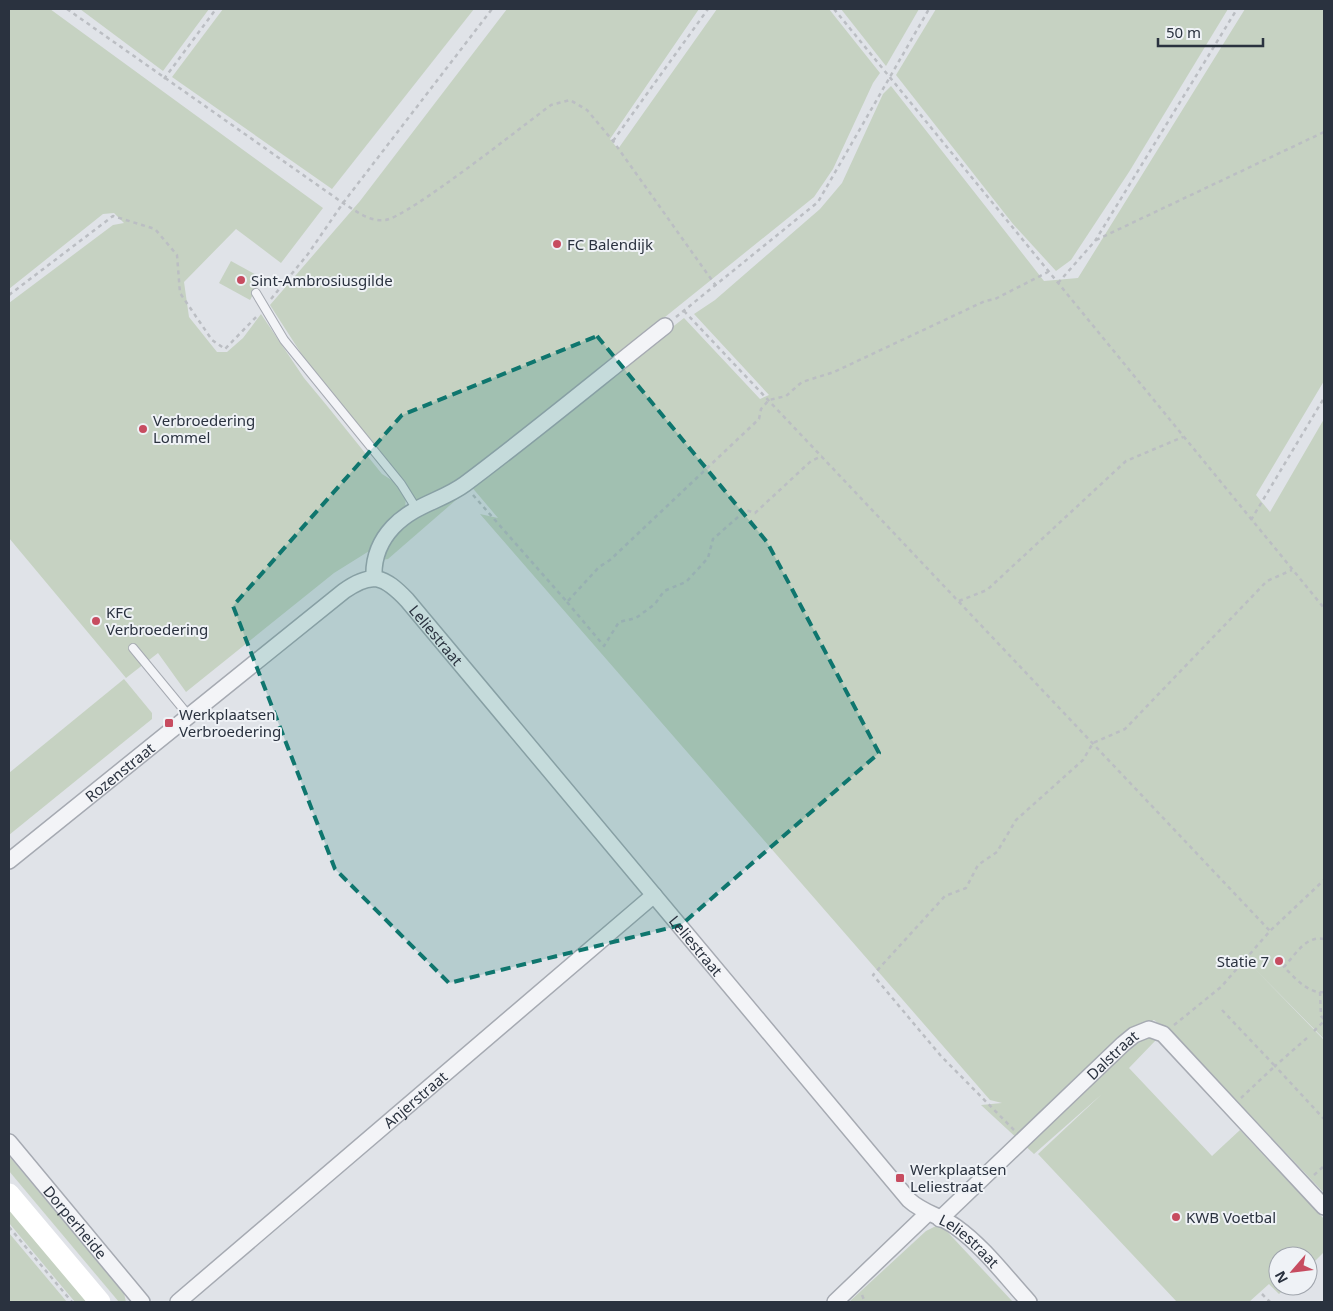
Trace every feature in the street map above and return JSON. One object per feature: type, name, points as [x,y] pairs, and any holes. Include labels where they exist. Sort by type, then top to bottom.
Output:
[{"type":"main road","points":[[9,1194],[100,1302]]},
{"type":"street","points":[[374,578],[373,561],[382,542],[394,526],[416,508],[463,485],[665,326]]},
{"type":"street","name":"Rozenstraat","points":[[9,861],[344,592],[363,579],[374,578]]},
{"type":"street","name":"Leliestraat","points":[[374,578],[390,584],[407,600],[909,1200],[954,1226],[969,1238],[1029,1302]]},
{"type":"street","name":"Anjerstraat","points":[[178,1302],[654,895]]},
{"type":"street","name":"Dalstraat","points":[[835,1302],[1024,1140],[1134,1035],[1149,1029],[1163,1034],[1324,1207]]},
{"type":"street","name":"Dorperheide","points":[[9,1142],[142,1302]]},
{"type":"lane","points":[[256,293],[284,340],[401,484],[416,508]]},
{"type":"lane","points":[[133,648],[189,716]]},
{"type":"path","points":[[67,9],[343,203],[372,220],[387,220],[416,204],[551,105],[570,100],[587,110],[613,141],[716,286]]},
{"type":"path","points":[[164,79],[216,9]]},
{"type":"path","points":[[9,295],[112,216],[155,228],[177,255],[180,293],[212,340],[225,349],[241,335],[308,254],[343,203],[492,9]]},
{"type":"path","points":[[613,141],[708,9]]},
{"type":"path","points":[[834,9],[1324,608]]},
{"type":"path","points":[[665,326],[818,202],[929,9]]},
{"type":"path","points":[[1058,283],[1094,241],[1237,9]]},
{"type":"path","points":[[1094,241],[1324,132]]},
{"type":"path","points":[[567,602],[599,567],[610,560],[759,419],[761,410],[769,400],[786,396],[802,382],[834,372],[1048,272]]},
{"type":"path","points":[[684,311],[1270,931]]},
{"type":"path","points":[[1251,520],[1324,398]]},
{"type":"path","points":[[959,601],[986,590],[1126,461],[1183,437]]},
{"type":"path","points":[[463,485],[604,646],[619,622],[636,618],[654,604],[664,591],[691,578],[708,558],[713,539],[746,510],[755,513],[803,471],[811,460],[822,456]]},
{"type":"path","points":[[1024,1140],[941,1056],[872,975],[945,896],[966,888],[978,865],[997,852],[1016,820],[1083,760],[1093,743],[1124,729],[1266,581],[1292,570]]},
{"type":"path","points":[[1163,1034],[1221,987],[1270,931],[1324,880]]},
{"type":"path","points":[[1324,939],[1314,938],[1306,942],[1284,967],[1301,984],[1324,992]]},
{"type":"path","points":[[1314,1031],[1324,1020],[1321,1016],[1320,992]]},
{"type":"path","points":[[1222,1010],[1324,1119]]},
{"type":"path","points":[[1231,1107],[1307,1038]]},
{"type":"path","points":[[1314,1176],[1324,1166]]},
{"type":"path","points":[[9,1227],[72,1302]]},
{"type":"path","points":[[1262,1294],[1270,1302]]},
{"type":"highlighted area","points":[[597,336],[767,542],[879,753],[681,925],[449,983],[335,869],[233,606],[402,415]]},
{"type":"green space","points":[[9,9],[50,9],[323,208],[281,263],[236,229],[184,282],[189,317],[217,352],[227,352],[243,338],[261,314],[304,378],[382,474],[398,484],[406,495],[405,511],[374,548],[334,573],[186,692],[158,653],[126,678],[9,538],[9,303],[113,225],[124,223],[114,213],[103,214],[9,289]]},
{"type":"green space","points":[[80,9],[209,9],[163,71]]},
{"type":"green space","points":[[223,9],[474,9],[332,189],[172,77]]},
{"type":"green space","points":[[507,9],[699,9],[610,139],[618,149],[717,9],[829,9],[880,73],[873,83],[833,169],[814,197],[459,483],[416,504],[405,481],[383,462],[331,400],[270,305],[360,201]]},
{"type":"green space","points":[[841,9],[919,9],[886,66]]},
{"type":"green space","points":[[936,9],[1228,9],[1129,172],[1071,260],[1056,271],[1013,224],[896,75]]},
{"type":"green space","points":[[1245,9],[1324,9],[1324,381],[1256,495],[1270,512],[1324,419],[1324,1039],[1251,965],[1324,1040],[1324,1193],[1175,1036],[1154,1020],[1141,1026],[1156,1040],[1129,1068],[1212,1156],[1240,1130],[1324,1219],[1324,1252],[1318,1258],[1318,1246],[1268,1246],[1268,1285],[1249,1302],[1177,1302],[1038,1154],[1102,1094],[1034,1154],[981,1105],[1002,1103],[990,1100],[480,514],[498,518],[470,485],[684,318],[760,399],[769,395],[694,314],[715,300],[820,209],[842,183],[883,94],[891,86],[1044,281],[1078,278]]},
{"type":"green space","name":"Sint-Ambrosiusgilde","points":[[231,261],[262,278],[250,300],[219,283]]},
{"type":"green space","points":[[464,493],[388,559],[382,560],[381,557],[395,530],[421,510]]},
{"type":"green space","points":[[124,679],[152,713],[152,719],[9,835],[9,773]]},
{"type":"green space","points":[[9,1156],[124,1293],[126,1302],[119,1302],[9,1171]]},
{"type":"green space","points":[[9,1204],[92,1302],[75,1302],[9,1223]]},
{"type":"green space","points":[[940,1224],[1013,1302],[849,1302],[926,1231]]},
{"type":"green space","points":[[9,1233],[67,1302],[9,1302]]},
{"type":"place","name":"FC Balendijk","points":[[557,244]]},
{"type":"place","name":"Sint-Ambrosiusgilde","points":[[241,280]]},
{"type":"place","name":"Verbroedering Lommel","points":[[143,429]]},
{"type":"place","name":"KFC Verbroedering","points":[[96,621]]},
{"type":"place","name":"Werkplaatsen Verbroedering","points":[[169,723]]},
{"type":"place","name":"Statie 7","points":[[1279,961]]},
{"type":"place","name":"Werkplaatsen Leliestraat","points":[[900,1178]]},
{"type":"place","name":"KWB Voetbal","points":[[1176,1217]]}]
